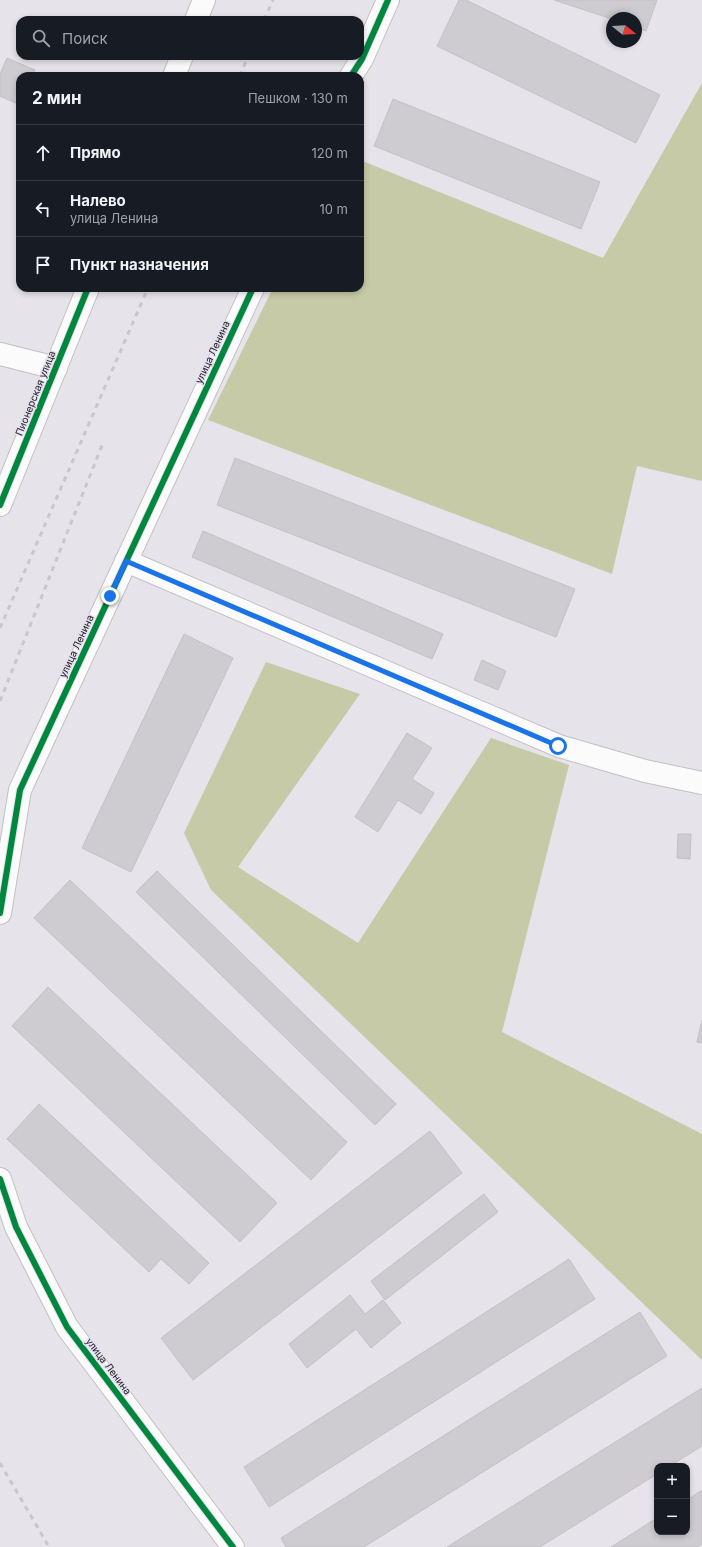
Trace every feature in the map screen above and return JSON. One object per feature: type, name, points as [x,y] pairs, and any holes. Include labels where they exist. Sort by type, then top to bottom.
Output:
[{"type":"street","points":[[198,16],[204,0]]},
{"type":"street","points":[[364,54],[388,0]]},
{"type":"street","points":[[176,72],[180,60]]},
{"type":"street","points":[[354,72],[361,60]]},
{"type":"street","name":"Пионерская улица","points":[[0,506],[86,292]]},
{"type":"street","name":"улица Ленина","points":[[0,913],[20,790],[251,292]]},
{"type":"street","points":[[0,354],[56,368]]},
{"type":"street","points":[[126,561],[558,746],[645,771],[702,783]]},
{"type":"street","name":"улица Ленина","points":[[0,1179],[16,1227],[67,1327],[233,1547]]},
{"type":"green space","points":[[702,83],[702,481],[637,466],[612,574],[208,420],[271,292],[364,292],[364,162],[603,258]]},
{"type":"green space","points":[[266,662],[360,694],[238,867],[358,943],[491,738],[569,765],[502,1032],[702,1134],[702,1360],[211,890],[184,833]]},
{"type":"building","points":[[459,0],[466,0],[660,95],[636,143],[437,46]]},
{"type":"building","points":[[554,0],[657,0],[646,31],[642,30],[642,12],[606,12],[606,17]]},
{"type":"building","points":[[7,58],[35,70],[34,72],[16,72],[16,103],[0,96],[0,74]]},
{"type":"building","points":[[393,99],[600,182],[581,229],[374,146]]},
{"type":"building","points":[[235,458],[575,589],[556,637],[217,505]]},
{"type":"building","points":[[203,531],[443,634],[432,659],[192,557]]},
{"type":"building","points":[[184,634],[233,658],[131,872],[82,848]]},
{"type":"building","points":[[482,660],[506,671],[498,690],[474,680]]},
{"type":"building","points":[[407,733],[432,748],[412,779],[434,793],[421,814],[398,800],[378,832],[355,817]]},
{"type":"building","points":[[678,834],[691,834],[690,859],[677,858]]},
{"type":"building","points":[[157,871],[396,1104],[375,1125],[136,892]]},
{"type":"building","points":[[70,880],[347,1142],[311,1180],[34,918]]},
{"type":"building","points":[[48,987],[277,1203],[240,1242],[12,1026]]},
{"type":"building","points":[[702,1020],[702,1043],[697,1042]]},
{"type":"building","points":[[39,1104],[209,1263],[189,1284],[161,1259],[149,1272],[7,1139]]},
{"type":"building","points":[[430,1131],[462,1173],[193,1380],[161,1338]]},
{"type":"building","points":[[484,1194],[498,1212],[385,1300],[371,1281]]},
{"type":"building","points":[[569,1259],[595,1299],[269,1507],[244,1467]]},
{"type":"building","points":[[350,1295],[365,1314],[383,1300],[401,1323],[371,1348],[356,1329],[307,1368],[289,1344]]},
{"type":"building","points":[[640,1312],[667,1356],[364,1547],[286,1547],[281,1538]]},
{"type":"building","points":[[702,1388],[702,1446],[675,1463],[654,1463],[654,1476],[540,1547],[447,1547]]},
{"type":"building","points":[[702,1490],[702,1544],[698,1547],[611,1547],[654,1520],[654,1535],[690,1535],[690,1498]]},
{"type":"railway","points":[[266,16],[273,0]]},
{"type":"railway","points":[[242,72],[246,60]]},
{"type":"railway","points":[[0,628],[146,292]]},
{"type":"railway","points":[[0,701],[103,443]]},
{"type":"railway","points":[[0,1463],[49,1547]]},
{"type":"cycle path","points":[[364,54],[388,0]]},
{"type":"cycle path","points":[[354,72],[361,60]]},
{"type":"cycle path","points":[[0,505],[86,292]]},
{"type":"cycle path","points":[[0,913],[20,790],[251,292]]},
{"type":"cycle path","points":[[0,1179],[16,1227],[67,1327],[233,1547]]},
{"type":"route","points":[[110,596],[126,561],[558,746]]}]
